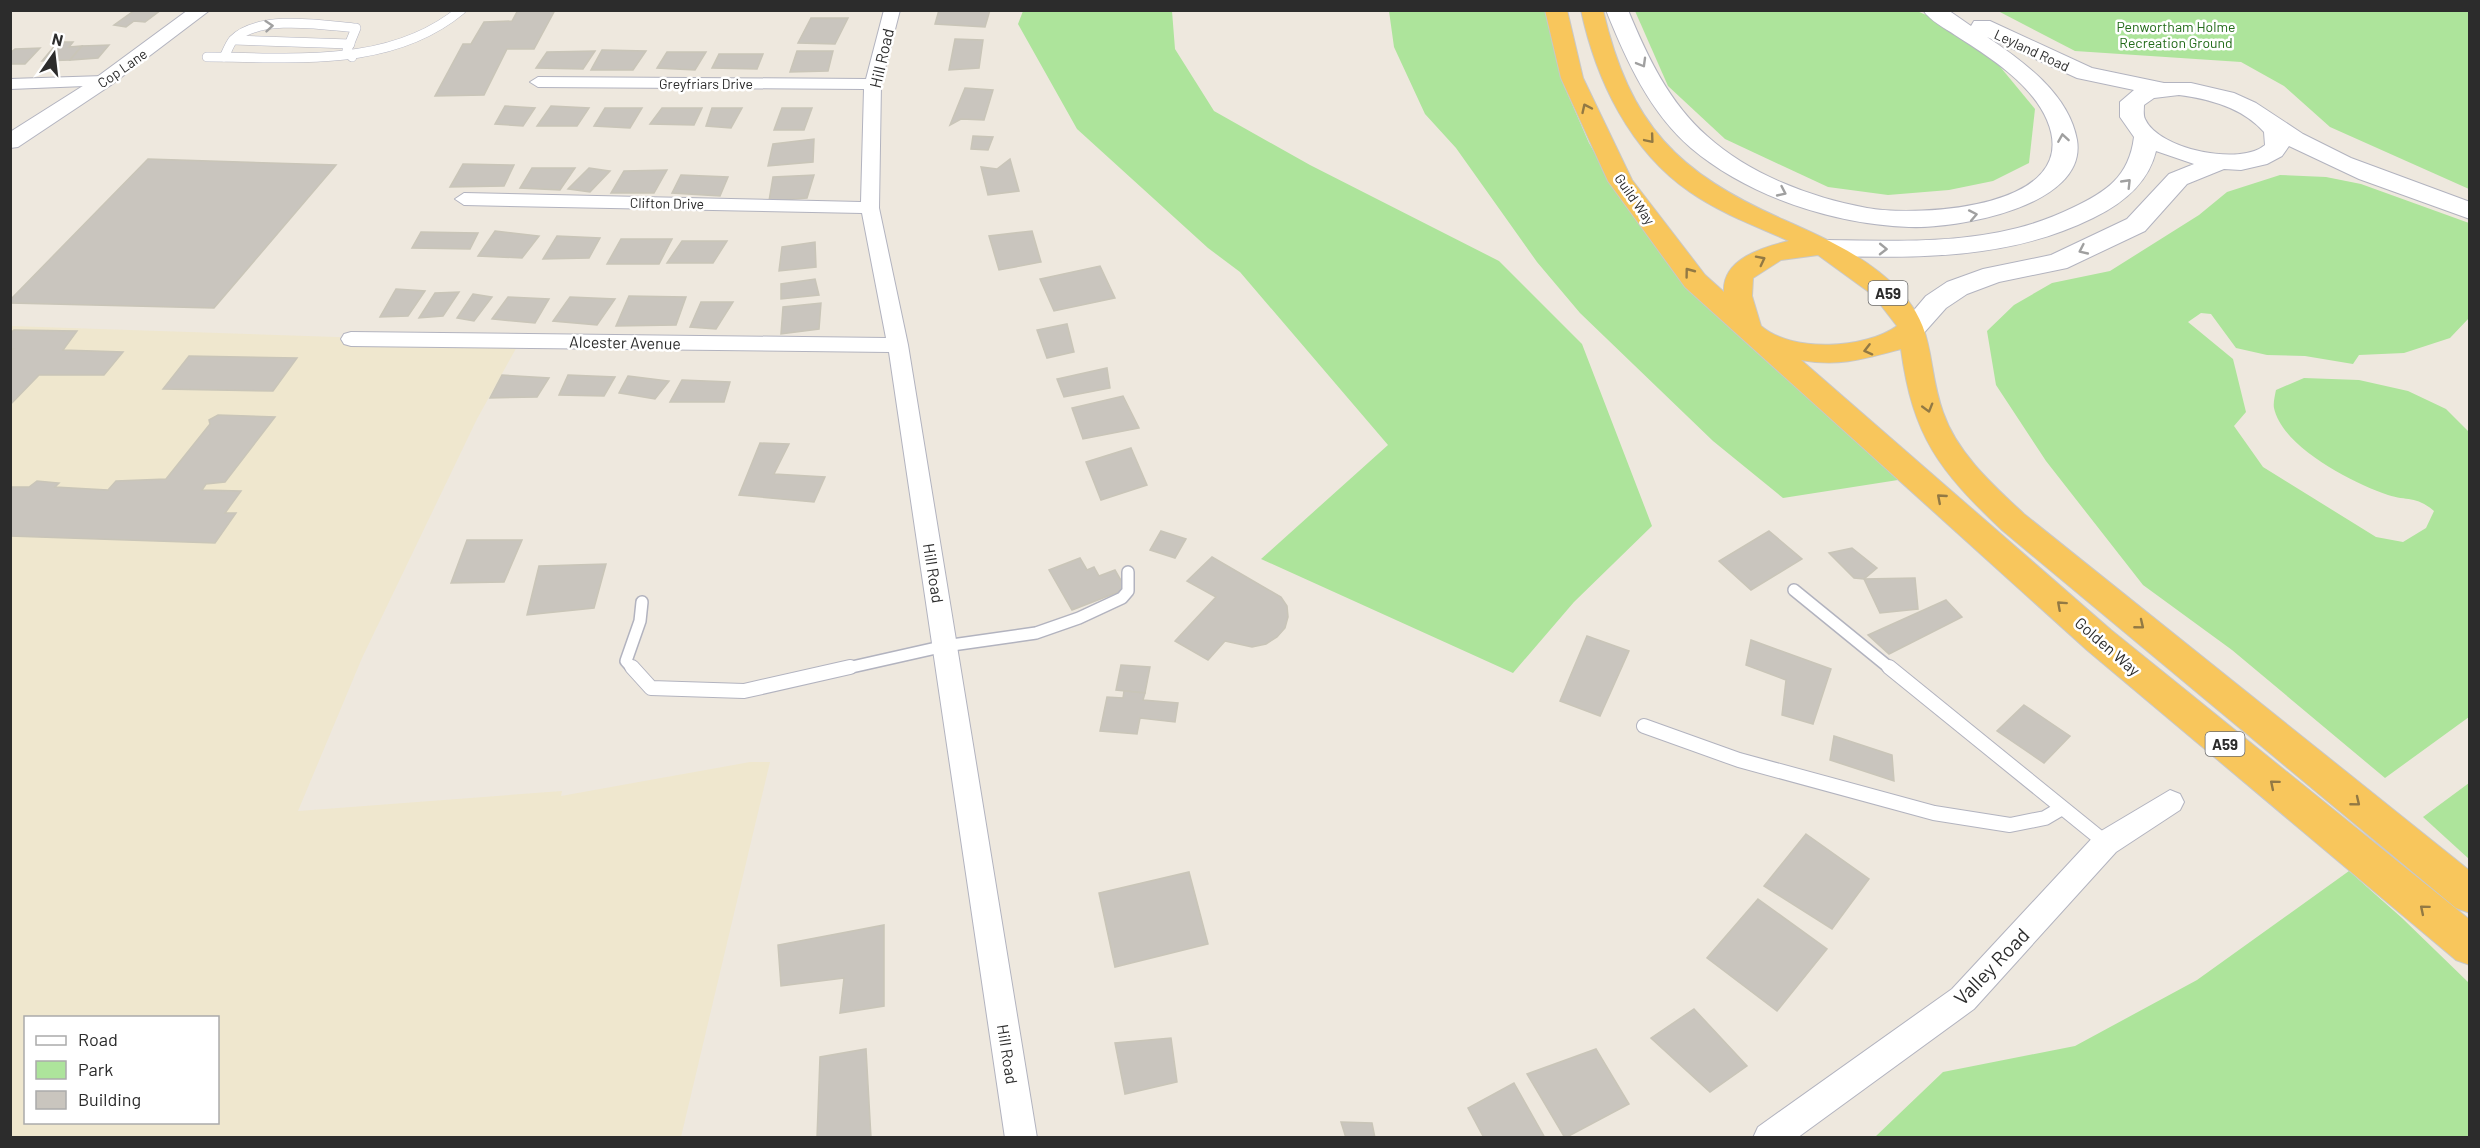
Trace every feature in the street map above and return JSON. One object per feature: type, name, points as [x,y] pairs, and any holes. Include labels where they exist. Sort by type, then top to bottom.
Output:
[{"type":"highway","name":"Guild Way","points":[[1556,10],[1572,78],[1620,181],[1695,281],[1751,331]]},
{"type":"highway","name":"A59","points":[[1592,10],[1611,72],[1633,118],[1673,166],[1697,186],[1823,248],[1867,275],[1888,293],[1904,312],[1912,330],[1929,414],[1947,447],[1975,486],[2013,522],[2469,895]]},
{"type":"highway","points":[[1751,331],[1739,304],[1737,285],[1742,272],[1758,260],[1779,252],[1823,248]]},
{"type":"highway","name":"A59","points":[[1751,331],[1789,349],[1823,355],[1848,354],[1873,349],[1912,330]]},
{"type":"highway","name":"Golden Way","points":[[1751,331],[2099,639],[2469,946]]},
{"type":"main road","points":[[1617,10],[1634,50],[1660,95],[1686,130],[1714,154],[1757,180],[1802,201],[1890,217],[1956,218],[2006,206],[2041,188],[2054,177],[2064,151],[2061,128],[2048,104],[2022,75],[2002,57],[1933,10]]},
{"type":"main road","name":"Leyland Road","points":[[1948,10],[2085,74],[2160,89],[2190,90],[2222,96],[2242,104],[2271,125]]},
{"type":"main road","name":"Leyland Road","points":[[2085,74],[2139,126],[2179,152],[2220,162]]},
{"type":"main road","points":[[1823,248],[1976,247],[2013,240],[2049,229],[2116,194],[2134,176],[2143,160],[2139,126],[2130,110],[2138,96],[2160,89]]},
{"type":"main road","points":[[2258,160],[2271,154],[2278,146],[2278,136],[2271,125]]},
{"type":"main road","points":[[2271,125],[2312,150],[2365,175],[2469,211]]},
{"type":"main road","points":[[1912,330],[1936,302],[1957,288],[1982,278],[2058,261],[2136,225],[2178,179],[2220,162],[2258,160],[2308,165],[2365,175]]},
{"type":"street","name":"Cop Lane","points":[[10,142],[104,81],[201,10]]},
{"type":"street","name":"Hill Road","points":[[892,10],[873,84],[870,208],[898,345],[1021,1137]]},
{"type":"street","points":[[10,84],[104,81]]},
{"type":"street","name":"Greyfriars Drive","points":[[538,81],[873,84]]},
{"type":"street","name":"Clifton Drive","points":[[464,199],[870,208]]},
{"type":"street","name":"Alcester Avenue","points":[[351,339],[898,345]]},
{"type":"street","name":"Valley Road","points":[[1769,1137],[1963,999],[2106,843],[2170,802]]},
{"type":"lane","points":[[207,57],[352,57],[402,43],[461,10]]},
{"type":"lane","points":[[224,57],[233,40],[255,27],[316,26],[356,28],[347,50],[352,57]]},
{"type":"lane","points":[[233,40],[350,44]]},
{"type":"lane","points":[[642,602],[640,621],[626,661],[651,688],[744,691],[945,646],[1036,633],[1070,622],[1122,598],[1128,591],[1128,572]]},
{"type":"lane","points":[[1794,590],[2106,843]]},
{"type":"lane","points":[[1644,726],[1739,760],[1934,813],[2010,825],[2045,818],[2062,808]]},
{"type":"shaded area","points":[[11,326],[519,343],[477,419],[362,658],[298,811],[562,791],[561,796],[750,762],[770,762],[681,1137],[11,1138]]},
{"type":"green space","points":[[1023,11],[1172,11],[1175,49],[1214,111],[1310,165],[1499,261],[1582,344],[1652,526],[1574,602],[1513,673],[1261,559],[1388,445],[1240,272],[1208,248],[1077,129],[1018,24]]},
{"type":"green space","points":[[1389,11],[1548,11],[1562,81],[1589,143],[1623,202],[1690,289],[1898,480],[1783,498],[1713,441],[1580,313],[1537,262],[1456,148],[1425,114],[1394,47]]},
{"type":"green space","points":[[1635,11],[1917,11],[1933,18],[1997,63],[2035,109],[2029,163],[1993,181],[1949,190],[1888,195],[1828,187],[1725,139],[1668,86]]},
{"type":"green space","name":"Penwortham Holme Recreation Ground","points":[[1998,11],[2469,11],[2469,189],[2330,127],[2284,86],[2241,62],[2075,51]]},
{"type":"green space","points":[[2280,175],[2326,177],[2361,184],[2469,223],[2469,318],[2450,338],[2404,353],[2359,355],[2353,364],[2305,356],[2267,355],[2236,348],[2211,314],[2201,313],[2188,322],[2233,359],[2246,412],[2234,426],[2263,467],[2376,537],[2403,542],[2426,528],[2434,511],[2417,501],[2388,495],[2357,482],[2304,450],[2280,422],[2274,408],[2276,390],[2304,378],[2359,380],[2408,391],[2446,409],[2469,432],[2469,717],[2385,778],[2232,650],[2143,585],[2046,461],[1996,385],[1987,331],[2014,305],[2052,283],[2110,271],[2199,215],[2227,192]]},
{"type":"green space","points":[[2469,783],[2469,859],[2423,817]]},
{"type":"green space","points":[[2349,871],[2402,918],[2469,983],[2469,1137],[1875,1137],[1943,1072],[2075,1046],[2197,980]]},
{"type":"building","points":[[135,10],[161,10],[145,22],[134,21],[126,27],[114,25]]},
{"type":"building","points":[[518,10],[555,10],[534,49],[507,49],[484,95],[435,96],[463,44],[471,44],[484,22],[512,21]]},
{"type":"building","points":[[939,10],[990,10],[985,27],[935,24]]},
{"type":"building","points":[[811,18],[848,18],[835,44],[798,43]]},
{"type":"building","points":[[955,39],[983,40],[979,68],[949,70]]},
{"type":"building","points":[[58,42],[73,42],[69,47],[82,46],[70,60],[42,61]]},
{"type":"building","points":[[109,45],[98,58],[70,60],[82,46]]},
{"type":"building","points":[[40,48],[25,64],[10,64],[10,53],[15,49]]},
{"type":"building","points":[[602,50],[646,51],[633,70],[591,70]]},
{"type":"building","points":[[595,51],[583,69],[536,68],[547,52]]},
{"type":"building","points":[[797,51],[833,51],[828,71],[790,72]]},
{"type":"building","points":[[667,52],[706,52],[695,70],[657,68]]},
{"type":"building","points":[[719,54],[763,54],[757,69],[712,68]]},
{"type":"building","points":[[965,88],[993,90],[984,120],[961,119],[950,125]]},
{"type":"building","points":[[505,106],[535,108],[523,126],[495,124]]},
{"type":"building","points":[[551,106],[589,108],[577,126],[537,126]]},
{"type":"building","points":[[605,108],[642,108],[630,128],[594,126]]},
{"type":"building","points":[[662,108],[702,108],[694,125],[650,124]]},
{"type":"building","points":[[712,108],[742,108],[731,128],[706,126]]},
{"type":"building","points":[[782,108],[812,108],[804,130],[774,130]]},
{"type":"building","points":[[973,136],[993,137],[988,150],[971,149]]},
{"type":"building","points":[[814,139],[813,162],[768,166],[773,144]]},
{"type":"building","points":[[148,159],[336,165],[214,308],[10,303],[10,300]]},
{"type":"building","points":[[1010,159],[1019,191],[988,195],[981,167],[997,169]]},
{"type":"building","points":[[463,164],[514,165],[504,186],[450,187]]},
{"type":"building","points":[[532,168],[575,168],[560,190],[520,188]]},
{"type":"building","points":[[589,168],[610,171],[590,192],[568,189]]},
{"type":"building","points":[[667,170],[654,193],[611,193],[624,171]]},
{"type":"building","points":[[681,175],[728,177],[720,196],[672,193]]},
{"type":"building","points":[[814,175],[807,198],[769,201],[773,177]]},
{"type":"building","points":[[495,231],[539,236],[522,258],[478,256]]},
{"type":"building","points":[[1032,231],[1041,262],[999,270],[989,236]]},
{"type":"building","points":[[421,232],[478,233],[470,249],[412,248]]},
{"type":"building","points":[[557,236],[600,238],[589,258],[543,259]]},
{"type":"building","points":[[621,239],[672,239],[659,264],[607,264]]},
{"type":"building","points":[[682,241],[727,241],[713,263],[667,263]]},
{"type":"building","points":[[815,242],[816,267],[779,271],[782,247]]},
{"type":"building","points":[[1100,266],[1115,298],[1054,311],[1040,279]]},
{"type":"building","points":[[815,279],[819,295],[781,299],[781,284]]},
{"type":"building","points":[[396,289],[425,291],[408,316],[380,317]]},
{"type":"building","points":[[459,292],[443,316],[419,318],[435,293]]},
{"type":"building","points":[[473,294],[492,297],[474,321],[457,318]]},
{"type":"building","points":[[629,296],[686,297],[676,325],[616,326]]},
{"type":"building","points":[[508,297],[549,299],[535,323],[492,319]]},
{"type":"building","points":[[570,297],[615,299],[597,325],[553,321]]},
{"type":"building","points":[[701,302],[733,302],[716,329],[690,327]]},
{"type":"building","points":[[821,303],[819,329],[781,334],[783,307]]},
{"type":"building","points":[[1067,324],[1074,352],[1047,358],[1037,330]]},
{"type":"building","points":[[14,330],[77,331],[63,350],[123,352],[104,375],[39,375],[10,405],[10,351],[13,349],[10,349],[10,333]]},
{"type":"building","points":[[189,356],[297,358],[273,391],[163,389]]},
{"type":"building","points":[[1107,368],[1110,388],[1064,397],[1057,379]]},
{"type":"building","points":[[502,375],[549,378],[537,397],[490,398]]},
{"type":"building","points":[[568,375],[615,377],[604,396],[559,395]]},
{"type":"building","points":[[628,376],[669,381],[655,399],[619,393]]},
{"type":"building","points":[[682,380],[730,382],[724,402],[670,402]]},
{"type":"building","points":[[1123,396],[1139,428],[1083,439],[1072,408]]},
{"type":"building","points":[[218,415],[275,417],[225,482],[206,484],[202,490],[241,491],[225,513],[236,513],[215,543],[10,536],[10,487],[29,487],[37,481],[59,483],[55,487],[108,490],[116,481],[166,479],[210,424],[209,420]]},
{"type":"building","points":[[760,443],[789,444],[774,474],[825,477],[814,502],[739,495]]},
{"type":"building","points":[[1131,448],[1147,485],[1101,500],[1086,462]]},
{"type":"building","points":[[1161,531],[1186,539],[1175,558],[1150,550]]},
{"type":"building","points":[[1769,531],[1802,559],[1751,590],[1719,561]]},
{"type":"building","points":[[467,540],[522,540],[504,582],[451,583]]},
{"type":"building","points":[[1852,548],[1877,568],[1864,579],[1854,578],[1829,553]]},
{"type":"building","points":[[1212,557],[1281,597],[1287,606],[1288,617],[1285,628],[1266,644],[1252,647],[1225,641],[1208,660],[1175,641],[1216,597],[1187,581]]},
{"type":"building","points":[[1080,558],[1087,570],[1094,567],[1099,576],[1115,570],[1126,589],[1072,610],[1049,570]]},
{"type":"building","points":[[606,564],[594,608],[527,615],[539,566]]},
{"type":"building","points":[[1915,578],[1918,609],[1880,613],[1864,579]]},
{"type":"building","points":[[1946,600],[1962,617],[1889,654],[1868,635]]},
{"type":"building","points":[[1587,636],[1629,651],[1600,716],[1560,701]]},
{"type":"building","points":[[1751,640],[1831,669],[1813,724],[1782,715],[1786,680],[1746,665]]},
{"type":"building","points":[[1121,665],[1150,667],[1145,693],[1116,690]]},
{"type":"building","points":[[1124,691],[1145,693],[1143,700],[1178,703],[1175,722],[1140,718],[1137,734],[1100,731],[1107,697],[1123,698]]},
{"type":"building","points":[[2024,705],[2070,736],[2044,763],[1997,731]]},
{"type":"building","points":[[1834,736],[1892,755],[1894,781],[1830,760]]},
{"type":"building","points":[[1806,834],[1869,879],[1832,929],[1764,886]]},
{"type":"building","points":[[1189,872],[1208,944],[1115,967],[1099,893]]},
{"type":"building","points":[[1758,899],[1827,949],[1777,1011],[1707,958]]},
{"type":"building","points":[[884,925],[884,1006],[840,1013],[844,978],[781,986],[778,945]]},
{"type":"building","points":[[1694,1009],[1747,1066],[1710,1092],[1651,1038]]},
{"type":"building","points":[[1171,1038],[1177,1082],[1125,1094],[1115,1043]]},
{"type":"building","points":[[866,1049],[871,1138],[817,1138],[820,1057]]},
{"type":"building","points":[[1596,1049],[1629,1104],[1565,1138],[1527,1074]]},
{"type":"building","points":[[1514,1083],[1545,1138],[1484,1138],[1468,1108]]},
{"type":"building","points":[[1341,1122],[1372,1123],[1375,1138],[1346,1138]]}]
